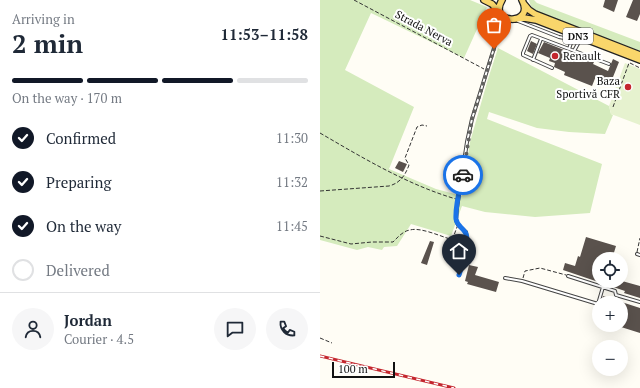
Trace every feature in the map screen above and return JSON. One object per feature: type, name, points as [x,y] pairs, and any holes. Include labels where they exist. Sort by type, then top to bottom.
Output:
[{"type":"main road","points":[[484,0],[492,4],[502,14],[513,20],[522,14],[522,1]]},
{"type":"main road","points":[[502,0],[499,6],[502,14]]},
{"type":"main road","name":"DN3","points":[[522,1],[529,10],[535,14],[640,55]]},
{"type":"main road","name":"DN3","points":[[513,20],[524,18],[536,20],[640,60]]},
{"type":"lane","points":[[459,275],[467,239],[466,232],[458,225],[456,220],[458,200],[472,119],[497,38],[502,14]]},
{"type":"lane","points":[[497,38],[502,29],[513,20],[559,37],[569,39]]},
{"type":"lane","points":[[564,30],[571,43],[569,49]]},
{"type":"lane","points":[[552,68],[524,56],[523,52],[530,36],[532,35],[541,38],[609,64]]},
{"type":"lane","points":[[533,60],[541,38]]},
{"type":"lane","points":[[574,51],[580,40],[607,50],[628,55]]},
{"type":"lane","points":[[568,276],[592,284]]},
{"type":"lane","points":[[505,278],[598,304],[602,288]]},
{"type":"lane","points":[[606,288],[615,290],[616,295],[640,302]]},
{"type":"path","name":"Strada Nerva","points":[[354,0],[486,71]]},
{"type":"path","points":[[613,107],[629,63],[628,55]]},
{"type":"path","points":[[629,63],[640,68]]},
{"type":"path","points":[[320,191],[389,186],[396,184],[403,178],[409,165],[405,158],[417,127],[422,125],[426,126]]},
{"type":"path","points":[[320,133],[363,158],[403,178],[439,194],[458,200]]},
{"type":"path","points":[[453,238],[458,225]]},
{"type":"path","points":[[320,236],[351,244],[393,242],[401,234],[411,229],[450,239],[453,238],[466,244]]},
{"type":"path","points":[[638,254],[640,238]]},
{"type":"path","points":[[522,282],[525,271],[540,268],[568,276]]},
{"type":"path","points":[[320,338],[332,343]]},
{"type":"green space","points":[[320,0],[470,0],[487,7],[464,58],[371,13],[345,70],[414,107],[389,169],[436,189],[462,196],[470,142],[498,48],[609,106],[611,114],[613,115],[605,134],[537,128],[489,112],[487,119],[602,164],[590,213],[535,217],[485,212],[462,206],[451,236],[411,224],[397,246],[384,247],[382,250],[368,247],[357,250],[320,240]]},
{"type":"green space","points":[[529,0],[534,0],[537,3],[640,42],[640,51],[534,11]]},
{"type":"green space","name":"Baza Sportivă CFR","points":[[625,63],[640,69],[640,125],[611,114],[609,106]]},
{"type":"building","points":[[605,0],[618,0],[614,12],[603,7]]},
{"type":"building","points":[[633,0],[640,0],[640,14],[637,21],[626,17]]},
{"type":"building","points":[[531,41],[537,44],[533,54],[527,51]]},
{"type":"building","points":[[544,42],[594,62],[593,64],[608,71],[613,59],[619,62],[611,82],[596,76],[592,86],[564,75],[565,72],[554,67],[555,63],[549,61],[550,58],[538,53]]},
{"type":"building","points":[[399,161],[407,164],[403,172],[395,168]]},
{"type":"building","points":[[586,237],[616,246],[614,252],[592,252],[592,280],[563,270],[565,263],[575,266],[578,256],[580,257]]},
{"type":"building","points":[[430,241],[434,242],[427,265],[421,263]]},
{"type":"building","points":[[469,265],[478,267],[475,275],[499,282],[496,292],[467,284],[468,282],[465,281]]},
{"type":"building","points":[[628,283],[640,286],[640,298],[624,293],[625,291],[616,288],[628,288]]},
{"type":"building","points":[[628,304],[640,308],[640,333],[628,329]]},
{"type":"railway","points":[[320,356],[454,388]]},
{"type":"way so far","points":[[463,175],[467,142],[472,119],[494,49]]},
{"type":"place","name":"Renault","points":[[555,56]]},
{"type":"place","name":"Baza Sportivă CFR","points":[[628,87]]},
{"type":"route","points":[[459,275],[467,239],[466,232],[458,225],[456,220],[463,175]]}]
